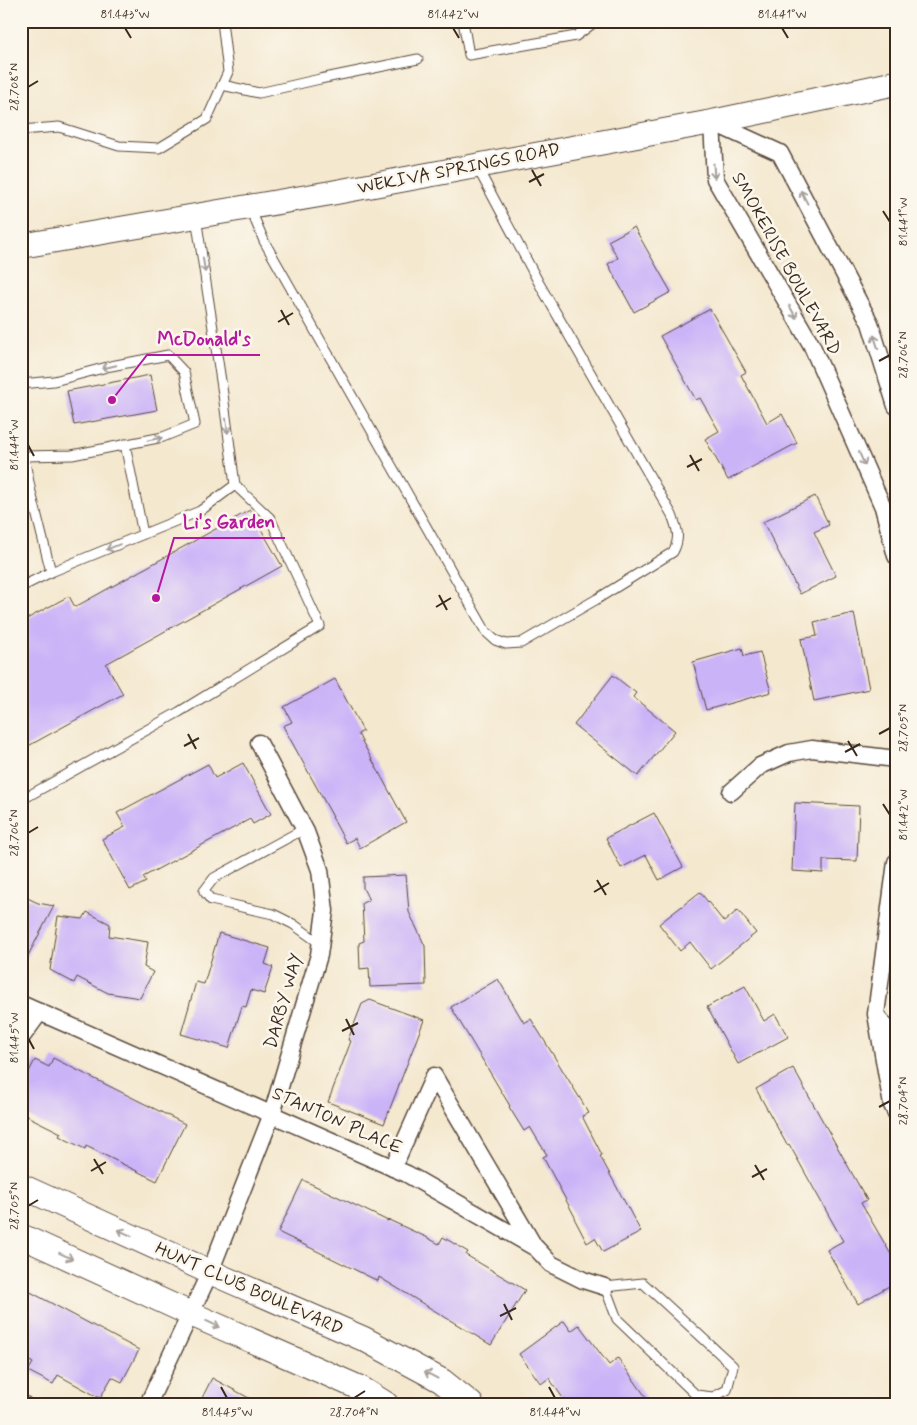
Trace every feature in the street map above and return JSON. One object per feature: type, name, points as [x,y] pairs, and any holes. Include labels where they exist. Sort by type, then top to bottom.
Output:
[{"type":"street","name":"WEKIVA SPRINGS ROAD","points":[[21,246],[250,208],[477,166],[712,122],[896,83]]},
{"type":"street","points":[[712,122],[780,153],[870,323],[896,406]]},
{"type":"street","name":"SMOKERISE BOULEVARD","points":[[712,122],[715,179],[811,344],[883,507],[893,536],[896,556]]},
{"type":"street","name":"DARBY WAY","points":[[148,1404],[210,1272],[272,1114],[321,944],[325,911],[320,870],[304,828],[259,743]]},
{"type":"street","points":[[731,792],[760,766],[789,753],[812,749],[896,759]]},
{"type":"street","points":[[896,862],[876,1014],[892,1105],[896,1113]]},
{"type":"street","name":"STANTON PLACE","points":[[21,1004],[407,1174],[536,1248],[551,1264],[583,1280],[605,1287]]},
{"type":"street","points":[[21,1038],[40,1012]]},
{"type":"street","points":[[876,1014],[896,1040]]},
{"type":"street","points":[[393,1168],[434,1076],[536,1248]]},
{"type":"street","name":"HUNT CLUB BOULEVARD","points":[[21,1186],[210,1272],[364,1339],[442,1381],[471,1404]]},
{"type":"street","points":[[21,1236],[191,1314],[362,1389],[386,1404]]},
{"type":"lane","points":[[21,130],[59,127],[119,146],[159,148],[207,119],[228,72],[222,21]]},
{"type":"lane","points":[[463,21],[469,55],[576,36],[596,21]]},
{"type":"lane","points":[[222,85],[259,93],[418,59]]},
{"type":"lane","points":[[250,208],[269,250],[486,632],[495,640],[506,644],[521,643],[673,552],[678,542],[677,530],[672,515],[540,285],[477,166]]},
{"type":"lane","points":[[21,800],[179,712],[320,626],[270,518],[235,484],[196,217]]},
{"type":"lane","points":[[21,384],[54,381],[111,366],[168,355],[184,372],[195,424],[163,437],[72,455],[24,456]]},
{"type":"lane","points":[[21,444],[30,492],[51,572]]},
{"type":"lane","points":[[125,444],[143,534]]},
{"type":"lane","points":[[21,587],[51,572],[200,511],[235,484]]},
{"type":"lane","points":[[304,828],[214,878],[204,891],[211,900],[273,914],[293,924],[321,944]]},
{"type":"lane","points":[[643,1282],[733,1366],[727,1390],[713,1397],[696,1395],[617,1319],[605,1287],[643,1282]]},
{"type":"building","points":[[634,227],[671,292],[634,312],[608,264],[618,258],[608,241]]},
{"type":"building","points":[[710,309],[746,372],[741,375],[767,423],[782,414],[797,443],[728,480],[705,439],[719,431],[700,398],[696,400],[660,336]]},
{"type":"building","points":[[150,375],[157,410],[74,425],[67,391]]},
{"type":"building","points":[[815,496],[829,525],[814,532],[836,576],[800,594],[763,522]]},
{"type":"building","points":[[250,510],[282,566],[106,664],[123,694],[21,750],[21,622],[69,596],[75,607]]},
{"type":"building","points":[[854,613],[869,689],[814,701],[801,639],[817,636],[814,622]]},
{"type":"building","points":[[742,648],[744,656],[760,652],[771,692],[706,710],[693,662]]},
{"type":"building","points":[[613,675],[636,693],[633,697],[675,731],[638,776],[574,725]]},
{"type":"building","points":[[335,679],[363,731],[358,734],[406,822],[360,848],[355,838],[346,843],[283,726],[292,722],[284,707]]},
{"type":"building","points":[[243,763],[271,814],[253,824],[250,819],[143,877],[146,882],[130,890],[102,839],[125,827],[117,813],[208,764],[215,778]]},
{"type":"building","points":[[795,803],[859,806],[857,861],[823,860],[823,873],[792,871]]},
{"type":"building","points":[[654,813],[683,867],[659,880],[646,855],[621,868],[606,838]]},
{"type":"building","points":[[406,875],[409,912],[425,946],[426,985],[370,987],[369,968],[360,969],[359,943],[364,941],[362,903],[369,900],[363,888],[363,877]]},
{"type":"building","points":[[700,892],[724,922],[738,910],[756,933],[711,969],[690,942],[680,951],[659,924]]},
{"type":"building","points":[[21,895],[38,903],[54,906],[21,969]]},
{"type":"building","points":[[87,912],[110,924],[109,936],[148,942],[144,967],[153,972],[140,998],[108,993],[77,977],[74,983],[50,970],[58,916],[83,919]]},
{"type":"building","points":[[219,933],[270,948],[265,964],[273,967],[264,994],[251,990],[246,1007],[242,1006],[229,1048],[181,1034],[196,982],[204,984]]},
{"type":"building","points":[[498,979],[524,1023],[531,1019],[589,1113],[582,1116],[602,1155],[600,1156],[641,1232],[603,1252],[595,1238],[587,1243],[543,1157],[547,1155],[530,1127],[524,1131],[451,1007]]},
{"type":"building","points":[[745,986],[764,1021],[775,1014],[788,1037],[738,1064],[707,1007]]},
{"type":"building","points":[[370,1000],[424,1020],[384,1124],[328,1102],[351,1041],[348,1040],[362,1004]]},
{"type":"building","points":[[53,1058],[185,1124],[157,1181],[86,1146],[85,1149],[59,1136],[61,1133],[21,1113],[21,1087],[35,1060],[49,1067]]},
{"type":"building","points":[[793,1068],[867,1200],[861,1203],[896,1263],[896,1282],[858,1304],[827,1250],[843,1241],[756,1089]]},
{"type":"building","points":[[303,1180],[439,1244],[443,1237],[468,1252],[466,1255],[525,1290],[491,1345],[379,1277],[378,1281],[278,1232]]},
{"type":"building","points":[[21,1287],[139,1350],[122,1382],[112,1377],[100,1398],[58,1375],[53,1384],[28,1371],[33,1363],[21,1356]]},
{"type":"building","points":[[564,1321],[571,1331],[579,1325],[609,1365],[618,1358],[651,1404],[567,1404],[549,1378],[541,1384],[519,1354]]},
{"type":"building","points":[[212,1378],[260,1404],[199,1404]]},
{"type":"place","name":"McDonald's","points":[[112,400]]},
{"type":"place","name":"Li's Garden","points":[[156,598]]}]
